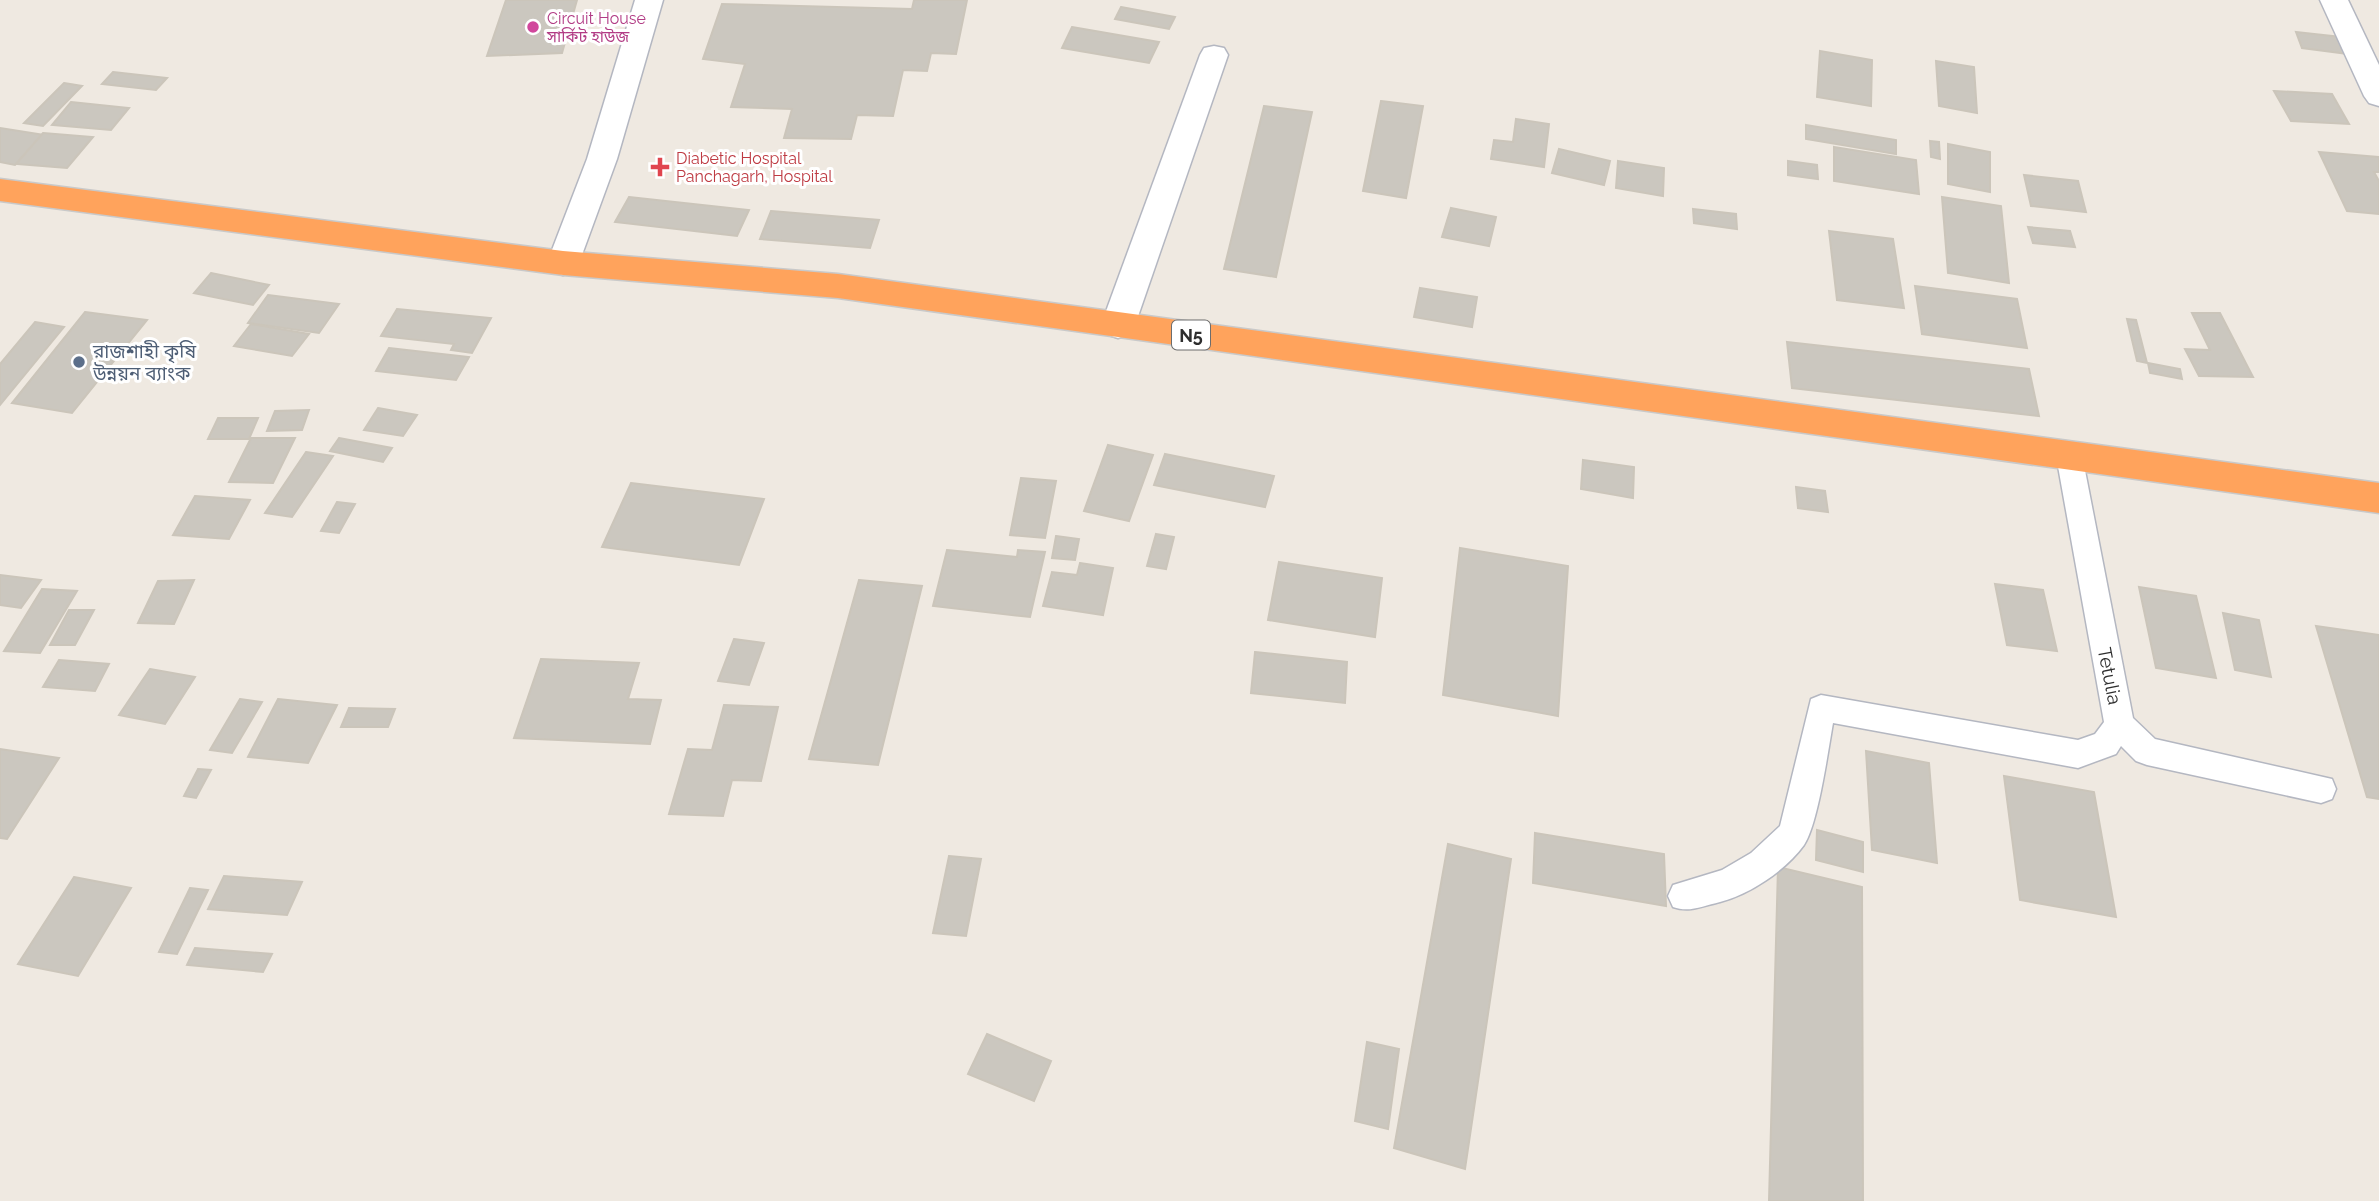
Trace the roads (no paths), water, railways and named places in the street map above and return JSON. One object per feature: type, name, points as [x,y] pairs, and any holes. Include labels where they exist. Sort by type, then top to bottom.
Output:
[{"type":"highway","name":"N5","points":[[0,190],[564,263],[838,286],[2379,498]]},
{"type":"street","points":[[564,263],[602,159],[649,0]]},
{"type":"street","points":[[2334,0],[2379,96]]},
{"type":"street","points":[[1118,325],[1214,55]]},
{"type":"lane","name":"Tetulia","points":[[2069,455],[2119,724],[2147,751],[2321,789]]},
{"type":"lane","points":[[1684,896],[1729,884],[1762,864],[1793,835],[1806,787],[1821,708],[2078,754],[2105,744],[2119,724]]},
{"type":"place","name":"Circuit House সার্কিট হাউজ","points":[[533,27]]},
{"type":"place","name":"Diabetic Hospital Panchagarh, Hospital","points":[[660,167]]},
{"type":"place","name":"রাজশাহী কৃষি উন্নয়ন ব্যাংক","points":[[79,362]]}]
